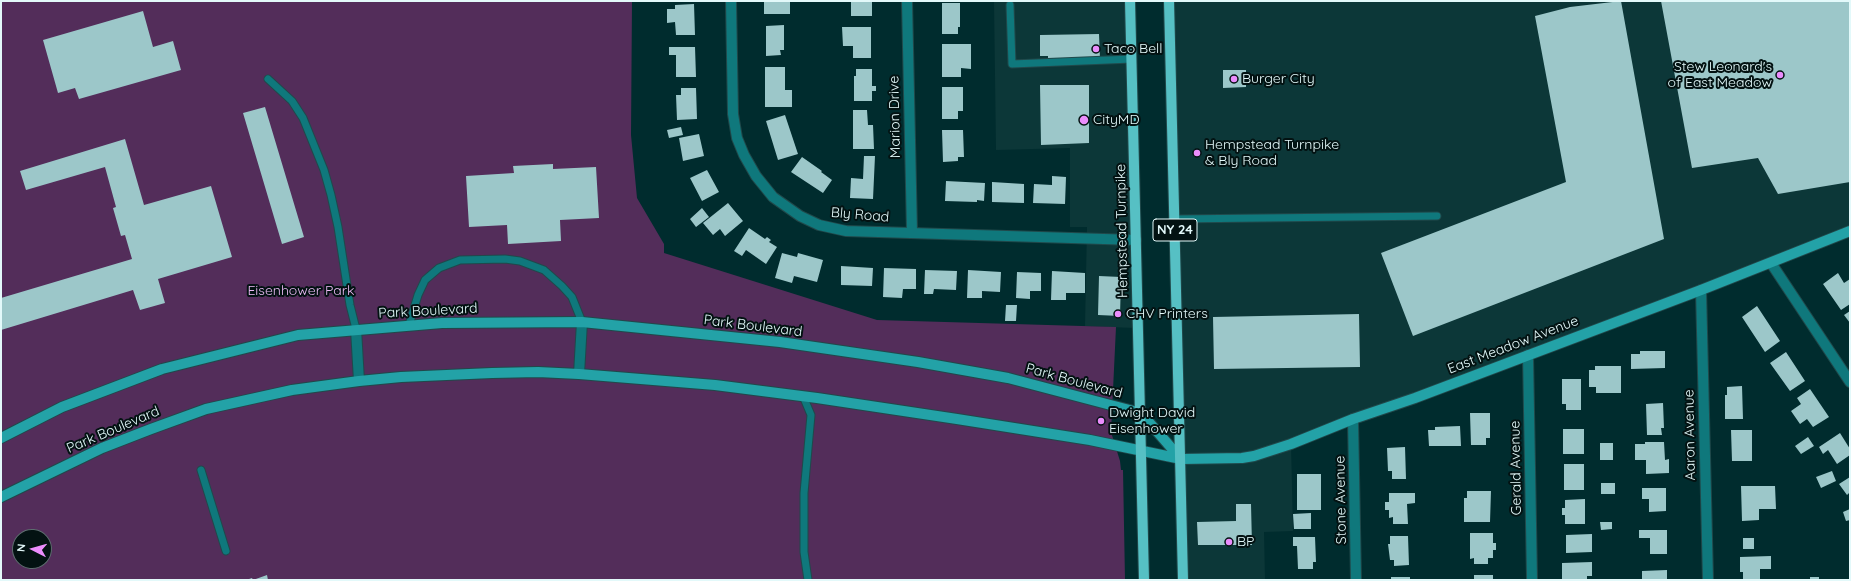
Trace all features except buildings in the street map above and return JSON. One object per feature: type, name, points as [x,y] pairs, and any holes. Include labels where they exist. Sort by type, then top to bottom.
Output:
[{"type":"main road","name":"Hempstead Turnpike","points":[[1130,1],[1144,580]]},
{"type":"main road","name":"NY 24","points":[[1169,1],[1183,580]]},
{"type":"street","name":"Bly Road","points":[[731,1],[733,114],[738,138],[744,155],[756,176],[773,197],[800,216],[819,225],[846,231],[1136,240]]},
{"type":"street","name":"Marion Drive","points":[[907,1],[912,233]]},
{"type":"street","name":"East Meadow Avenue","points":[[1141,450],[1181,459],[1230,459],[1254,456],[1291,444],[1353,419],[1701,290],[1850,232]]},
{"type":"street","points":[[1771,263],[1850,382]]},
{"type":"street","name":"Aaron Avenue","points":[[1701,290],[1708,580]]},
{"type":"street","name":"Park Boulevard","points":[[1,438],[62,407],[111,387],[166,368],[298,335],[442,323],[582,322],[780,342],[918,362],[1008,378],[1141,413]]},
{"type":"street","points":[[579,374],[582,322]]},
{"type":"street","points":[[356,329],[359,381]]},
{"type":"street","name":"Gerald Avenue","points":[[1528,355],[1532,580]]},
{"type":"street","name":"Park Boulevard","points":[[1,497],[102,448],[151,428],[206,409],[292,390],[400,377],[538,372],[715,385],[802,396],[957,419],[1141,450]]},
{"type":"street","points":[[1141,413],[1181,459]]},
{"type":"street","name":"Stone Avenue","points":[[1353,419],[1356,580]]},
{"type":"lane","points":[[1010,5],[1012,64],[1132,59]]},
{"type":"lane","points":[[268,79],[292,101],[303,118],[324,170],[337,220],[350,305],[356,329]]},
{"type":"lane","points":[[1175,219],[1436,216]]},
{"type":"lane","points":[[409,325],[418,295],[425,280],[438,268],[460,260],[505,259],[520,260],[544,270],[572,297],[582,322]]},
{"type":"lane","points":[[802,396],[811,415],[804,493],[804,552],[808,580]]},
{"type":"lane","points":[[201,470],[226,550]]},
{"type":"shaded area","points":[[994,1],[1126,1],[1135,328],[1085,326],[1087,227],[1070,227],[1070,148],[996,150]]},
{"type":"shaded area","points":[[1168,1],[1850,1],[1850,231],[1291,444],[1293,531],[1264,532],[1265,580],[1185,580]]},
{"type":"green space","name":"Eisenhower Park","points":[[1,1],[632,1],[631,135],[637,198],[664,244],[664,253],[877,320],[1116,327],[1111,432],[1120,461],[1121,470],[1123,470],[1125,580],[1,580]]},
{"type":"place","name":"Taco Bell","points":[[1096,49]]},
{"type":"place","name":"Stew Leonard's of East Meadow","points":[[1780,75]]},
{"type":"place","name":"Burger City","points":[[1234,79]]},
{"type":"place","name":"CityMD","points":[[1084,120]]},
{"type":"place","name":"Hempstead Turnpike & Bly Road","points":[[1197,153]]},
{"type":"place","name":"CHV Printers","points":[[1118,314]]},
{"type":"place","name":"Dwight David Eisenhower","points":[[1101,421]]},
{"type":"place","name":"BP","points":[[1229,542]]}]
